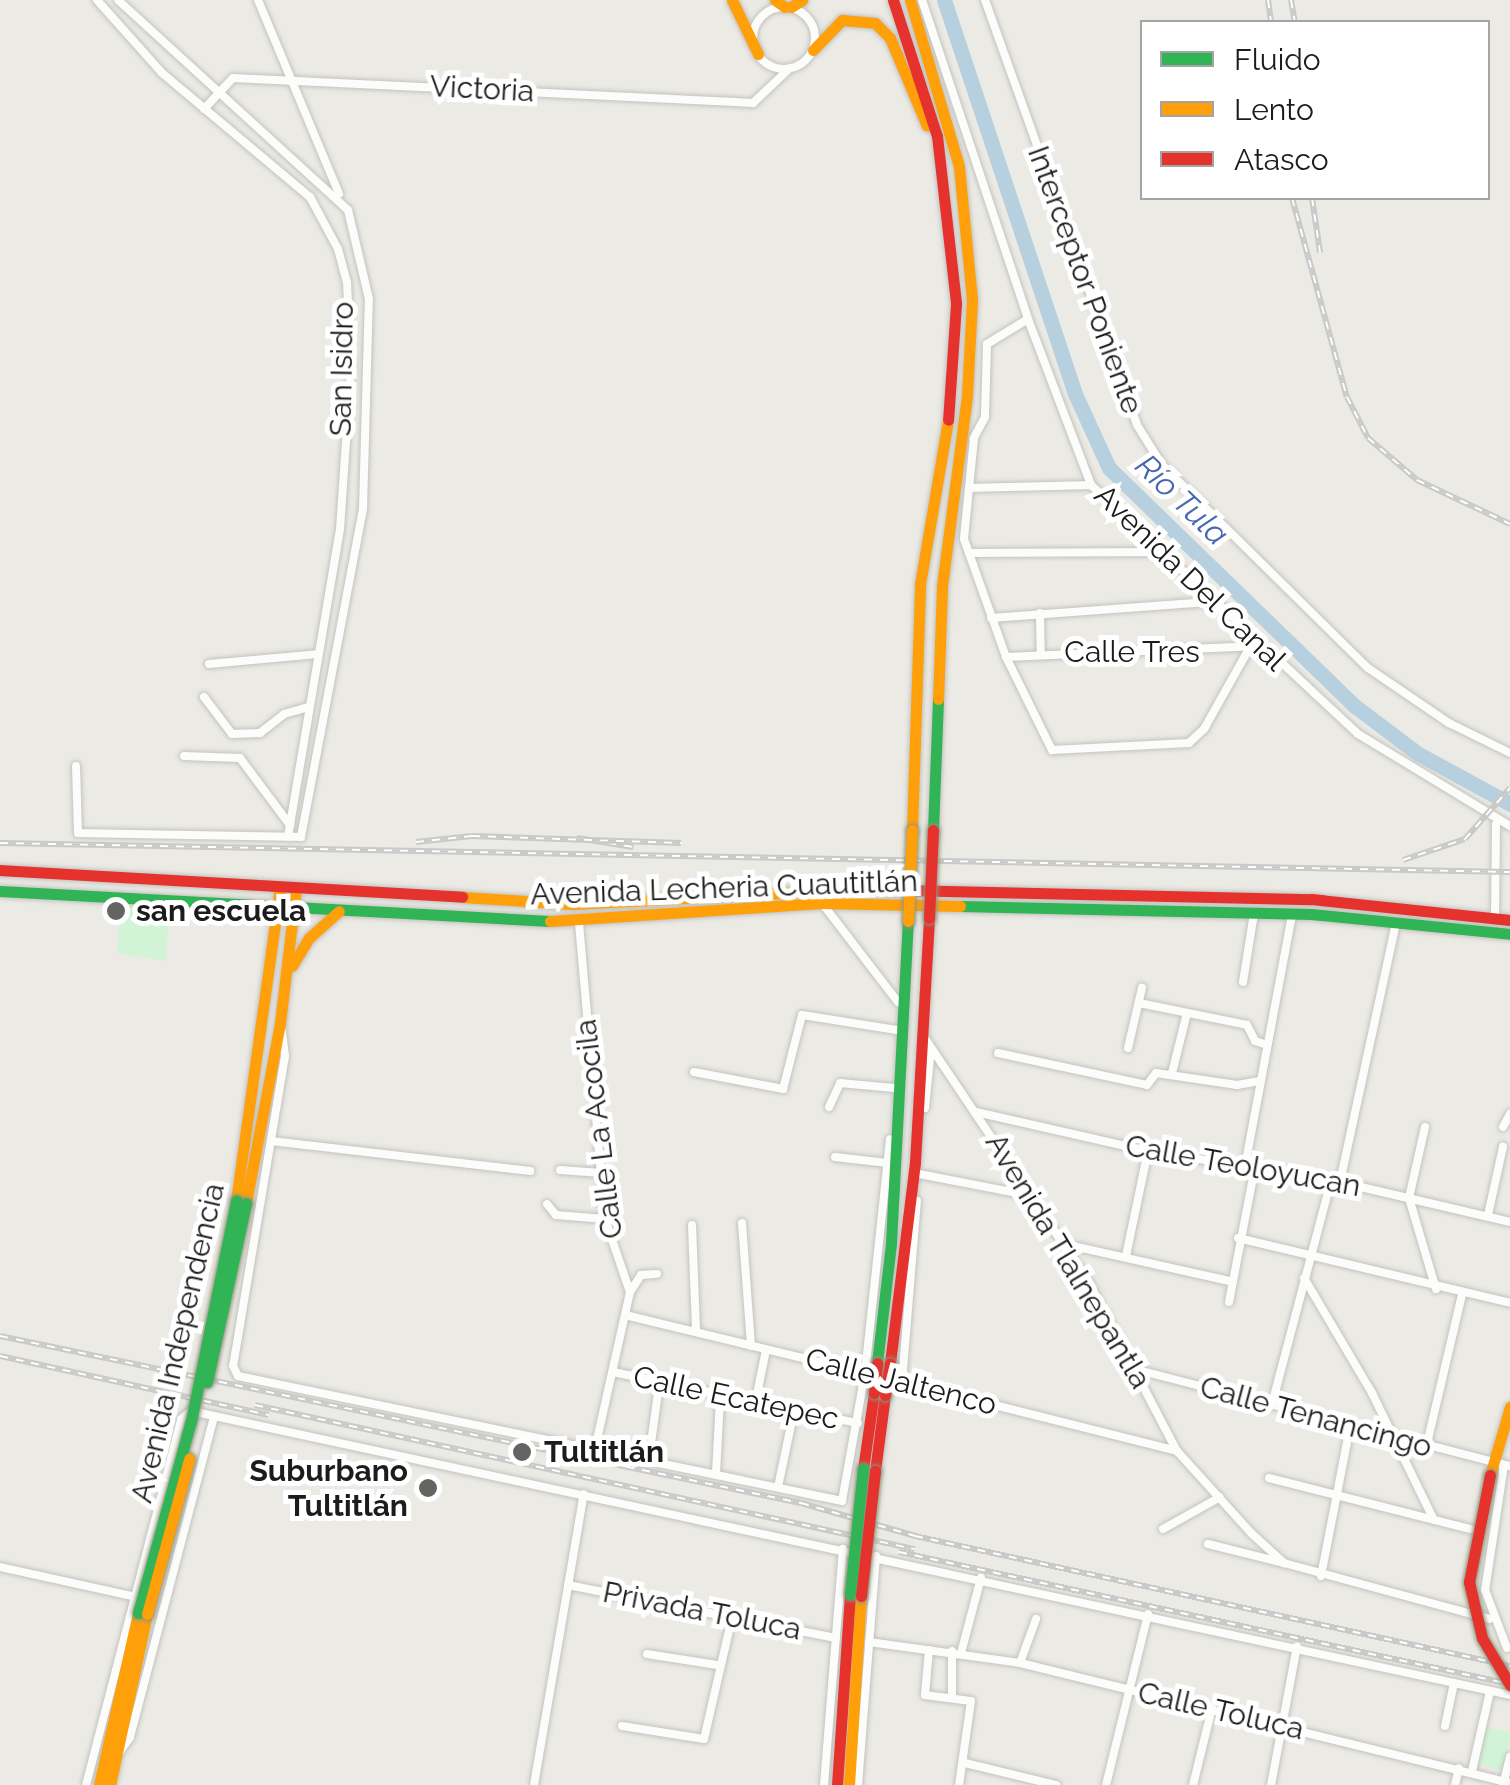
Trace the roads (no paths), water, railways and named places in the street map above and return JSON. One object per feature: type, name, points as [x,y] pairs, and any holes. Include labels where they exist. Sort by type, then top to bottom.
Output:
[{"type":"main road","points":[[732,0],[760,57]]},
{"type":"main road","points":[[884,1363],[908,921],[920,584],[952,398],[952,234],[938,136],[893,0]]},
{"type":"main road","points":[[837,1785],[869,1470],[915,1162],[942,587],[967,396],[972,300],[959,167],[910,0]]},
{"type":"main road","points":[[812,50],[828,29],[848,18],[869,20],[887,34],[928,131],[952,234]]},
{"type":"main road","name":"Avenida Lecheria Cuautitlán","points":[[0,870],[572,904],[820,888],[1311,899],[1510,920]]},
{"type":"main road","points":[[278,908],[280,888]]},
{"type":"main road","points":[[295,908],[296,889]]},
{"type":"main road","name":"Avenida Lecheria Cuautitlán","points":[[0,891],[579,923],[821,902],[1254,912],[1510,934]]},
{"type":"main road","name":"Avenida Independencia","points":[[241,1202],[278,908]]},
{"type":"main road","name":"Avenida Independencia","points":[[99,1785],[191,1421],[241,1202],[280,1022],[295,908]]},
{"type":"main road","points":[[288,974],[308,938],[338,911]]},
{"type":"main road","points":[[1510,1407],[1500,1467],[1472,1556],[1471,1602],[1482,1638],[1510,1685]]},
{"type":"main road","points":[[849,1785],[855,1595]]},
{"type":"main road","name":"Avenida Independencia","points":[[110,1785],[143,1614]]},
{"type":"street","name":"San Isidro","points":[[96,0],[204,109],[310,197],[338,249],[347,282],[351,368],[340,529],[288,836],[301,837],[363,508],[369,299],[359,236],[340,199],[118,0]]},
{"type":"street","points":[[258,0],[340,199]]},
{"type":"street","name":"Avenida Del Canal","points":[[922,0],[1028,319],[1091,485],[1254,646],[1358,734],[1496,824],[1510,826]]},
{"type":"street","name":"Interceptor Poniente","points":[[985,0],[1137,426],[1162,466],[1368,668],[1449,724],[1510,753]]},
{"type":"street","points":[[760,57],[790,68],[812,50],[810,21],[788,2],[768,12],[756,25],[760,57],[768,87]]},
{"type":"street","name":"Victoria","points":[[218,89],[233,78],[753,103],[790,68]]},
{"type":"street","points":[[204,109],[218,89]]},
{"type":"street","points":[[1028,319],[987,344],[985,416],[974,438],[969,488],[969,553],[1006,657],[1052,750],[1060,754],[1189,743],[1204,729],[1254,646]]},
{"type":"street","points":[[969,488],[1091,485]]},
{"type":"street","points":[[969,553],[1162,552]]},
{"type":"street","points":[[991,618],[1212,602]]},
{"type":"street","points":[[1040,613],[1041,652]]},
{"type":"street","name":"Calle Tres","points":[[1006,657],[1041,652],[1254,646]]},
{"type":"street","points":[[209,664],[318,654]]},
{"type":"street","points":[[204,697],[232,734],[260,733],[291,711],[309,707]]},
{"type":"street","points":[[184,756],[240,758],[290,825]]},
{"type":"street","points":[[76,766],[78,833],[288,836]]},
{"type":"street","points":[[1494,919],[1496,824]]},
{"type":"street","points":[[280,1022],[284,1056],[234,1372],[846,1500],[865,1373],[888,1163],[898,1002],[821,902],[820,888]]},
{"type":"street","points":[[1242,982],[1254,912]]},
{"type":"street","points":[[1229,1302],[1260,1081],[1292,914]]},
{"type":"street","points":[[1272,1404],[1304,1278],[1336,1181],[1396,922]]},
{"type":"street","name":"Calle La Acocila","points":[[579,923],[605,1219],[630,1292]]},
{"type":"street","points":[[1128,1048],[1142,988]]},
{"type":"street","points":[[1139,1003],[1247,1025],[1255,1041],[1267,1045]]},
{"type":"street","points":[[1172,1073],[1187,1012]]},
{"type":"street","points":[[694,1072],[783,1089],[802,1016],[896,1030]]},
{"type":"street","name":"Avenida Tlalnepantla","points":[[919,1174],[929,1044],[1064,1244],[1138,1370],[1177,1450],[1284,1563],[1490,1618]]},
{"type":"street","points":[[998,1053],[1146,1086],[1154,1074],[1172,1073],[1237,1084],[1260,1081]]},
{"type":"street","points":[[829,1106],[835,1085],[894,1088]]},
{"type":"street","name":"Calle Teoloyucan","points":[[976,1112],[1148,1151],[1336,1181],[1510,1222]]},
{"type":"street","points":[[1503,1127],[1510,1114]]},
{"type":"street","points":[[1425,1126],[1409,1198],[1436,1289]]},
{"type":"street","points":[[270,1142],[530,1172]]},
{"type":"street","points":[[1488,1215],[1502,1147]]},
{"type":"street","points":[[1126,1256],[1148,1151]]},
{"type":"street","points":[[835,1157],[888,1163]]},
{"type":"street","points":[[560,1170],[601,1173]]},
{"type":"street","points":[[902,1382],[919,1174],[1032,1196]]},
{"type":"street","points":[[548,1204],[556,1215],[605,1219]]},
{"type":"street","points":[[742,1223],[750,1346]]},
{"type":"street","points":[[692,1225],[696,1331]]},
{"type":"street","points":[[1238,1238],[1436,1289],[1510,1303]]},
{"type":"street","points":[[1064,1244],[1230,1281]]},
{"type":"street","points":[[595,1449],[630,1292],[641,1274],[658,1274]]},
{"type":"street","points":[[1304,1278],[1372,1393],[1390,1438],[1434,1520]]},
{"type":"street","points":[[1426,1448],[1462,1295]]},
{"type":"street","name":"Calle Jaltenco","points":[[625,1315],[1177,1450]]},
{"type":"street","points":[[755,1404],[766,1350]]},
{"type":"street","name":"Calle Tenancingo","points":[[1138,1370],[1500,1467]]},
{"type":"street","name":"Calle Ecatepec","points":[[613,1372],[720,1399],[858,1423]]},
{"type":"street","points":[[649,1458],[659,1385]]},
{"type":"street","points":[[716,1473],[720,1399]]},
{"type":"street","points":[[86,1785],[180,1419],[191,1411],[1257,1636],[1510,1694]]},
{"type":"street","points":[[778,1487],[794,1411]]},
{"type":"street","points":[[116,1758],[130,1737],[214,1417]]},
{"type":"street","points":[[1322,1576],[1350,1427]]},
{"type":"street","points":[[1500,1467],[1487,1557],[1490,1618],[1506,1648]]},
{"type":"street","points":[[1270,1478],[1472,1529]]},
{"type":"street","points":[[534,1785],[584,1494]]},
{"type":"street","points":[[1163,1529],[1220,1497]]},
{"type":"street","points":[[1208,1544],[1284,1563]]},
{"type":"street","points":[[824,1785],[843,1549]]},
{"type":"street","points":[[858,1785],[876,1556]]},
{"type":"street","points":[[0,1567],[132,1596]]},
{"type":"street","points":[[952,1696],[956,1652],[981,1578]]},
{"type":"street","name":"Privada Toluca","points":[[568,1585],[836,1638]]},
{"type":"street","points":[[1106,1785],[1148,1614]]},
{"type":"street","points":[[622,1726],[704,1739],[717,1665],[732,1618]]},
{"type":"street","points":[[1020,1663],[1036,1618]]},
{"type":"street","points":[[1499,1634],[1510,1634]]},
{"type":"street","points":[[869,1642],[929,1650],[925,1695],[952,1696],[972,1705],[958,1785]]},
{"type":"street","points":[[1271,1785],[1297,1646]]},
{"type":"street","name":"Calle Toluca","points":[[929,1650],[1020,1663],[1472,1771],[1506,1783]]},
{"type":"street","points":[[647,1654],[717,1665]]},
{"type":"street","points":[[1445,1726],[1454,1683]]},
{"type":"street","points":[[1472,1771],[1490,1691]]},
{"type":"street","points":[[1193,1785],[1212,1708]]},
{"type":"street","points":[[1506,1783],[1510,1757]]},
{"type":"street","points":[[964,1763],[1056,1785]]},
{"type":"street","points":[[1455,1785],[1459,1768]]},
{"type":"waterway","name":"Río Tula","points":[[944,0],[1076,396],[1109,468],[1356,707],[1417,753],[1510,804]]},
{"type":"railway","points":[[1268,0],[1271,20]]},
{"type":"railway","points":[[1291,0],[1295,20]]},
{"type":"railway","points":[[1293,200],[1347,397],[1368,438],[1417,480],[1510,524]]},
{"type":"railway","points":[[1312,200],[1320,252]]},
{"type":"railway","points":[[1403,860],[1465,839],[1510,788]]},
{"type":"railway","points":[[416,842],[472,836],[681,843]]},
{"type":"railway","points":[[577,838],[633,847]]},
{"type":"railway","points":[[0,843],[1510,872]]},
{"type":"railway","points":[[0,1336],[801,1503],[915,1536],[1510,1666]]},
{"type":"railway","points":[[0,1356],[269,1415]]},
{"type":"railway","points":[[255,1405],[914,1549]]},
{"type":"railway","points":[[899,1552],[1510,1684]]},
{"type":"place","name":"san escuela","points":[[116,911]]},
{"type":"place","name":"Tultitlán","points":[[522,1452]]},
{"type":"place","name":"Suburbano Tultitlán","points":[[428,1488]]}]
